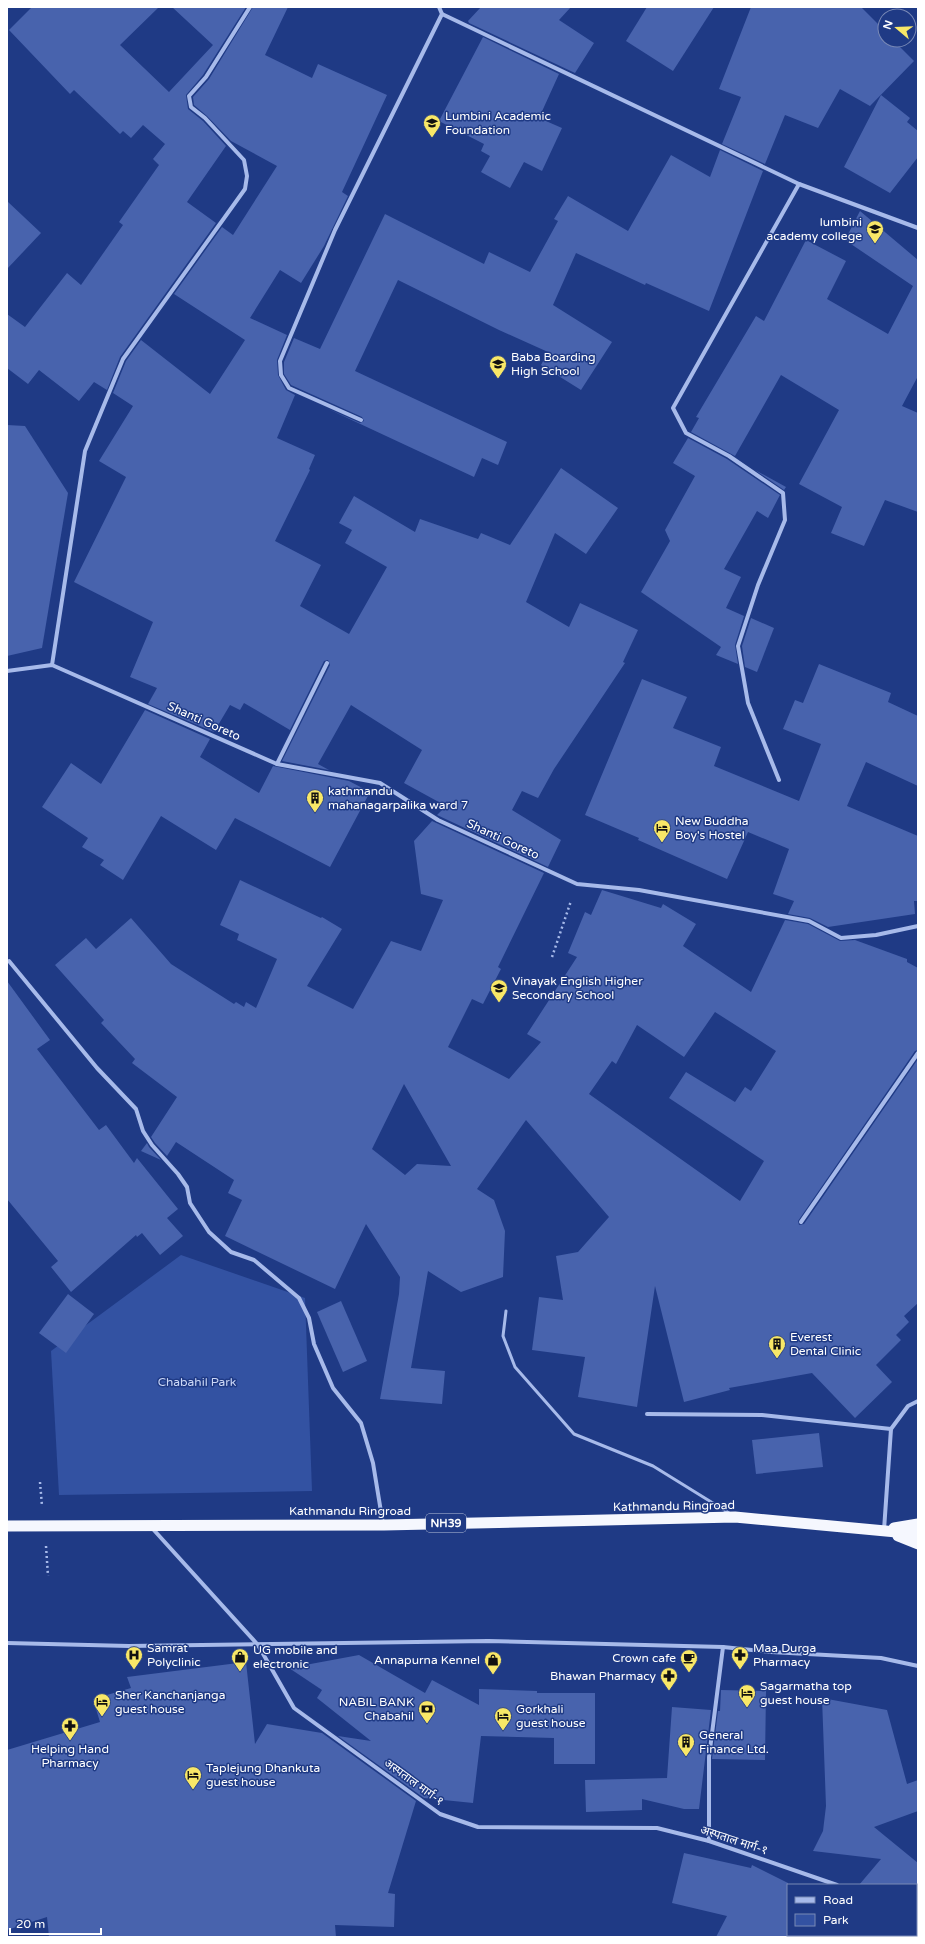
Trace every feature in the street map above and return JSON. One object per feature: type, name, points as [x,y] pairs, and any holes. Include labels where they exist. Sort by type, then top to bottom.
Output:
[{"type":"highway","name":"Kathmandu Ringroad","points":[[7,1526],[384,1524],[735,1517],[918,1534]]},
{"type":"highway","points":[[884,1530],[918,1524]]},
{"type":"highway","name":"Kathmandu Ringroad","points":[[884,1530],[918,1544]]},
{"type":"street","points":[[52,666],[85,451],[123,359],[246,189],[247,176],[244,160],[205,118],[191,107],[189,96],[206,77],[250,7]]},
{"type":"street","points":[[439,7],[442,14],[798,184],[918,228]]},
{"type":"street","points":[[361,420],[289,388],[281,375],[280,361],[335,230],[442,14]]},
{"type":"street","points":[[779,780],[748,703],[738,646],[758,585],[785,520],[783,493],[729,456],[686,433],[673,408],[798,184]]},
{"type":"street","points":[[277,764],[327,663]]},
{"type":"street","name":"Shanti Goreto","points":[[7,671],[52,666],[277,764],[380,783],[438,820],[577,884],[639,890],[808,922],[841,938],[876,935],[918,926]]},
{"type":"street","points":[[10,961],[96,1068],[136,1109],[143,1131],[152,1145],[178,1174],[187,1187],[190,1202],[209,1232],[231,1252],[254,1260],[299,1298],[309,1318],[314,1344],[333,1388],[361,1423],[373,1463],[384,1524]]},
{"type":"street","points":[[801,1222],[918,1053]]},
{"type":"street","points":[[884,1530],[891,1429],[908,1406],[918,1400]]},
{"type":"street","points":[[647,1414],[762,1415],[891,1429]]},
{"type":"street","name":"अस्पताल मार्ग-१","points":[[149,1525],[258,1645],[294,1708],[440,1814],[478,1827],[657,1828],[709,1841],[834,1884]]},
{"type":"street","points":[[7,1643],[129,1646],[488,1641],[723,1647],[771,1652],[881,1658],[918,1666]]},
{"type":"street","points":[[709,1841],[709,1757],[723,1647]]},
{"type":"lane","points":[[506,1310],[503,1336],[515,1367],[574,1434],[653,1466],[735,1517]]},
{"type":"path","points":[[552,957],[577,884]]},
{"type":"green space","name":"Chabahil Park","points":[[181,1255],[305,1298],[312,1491],[59,1495],[51,1351]]},
{"type":"building","points":[[32,7],[159,7],[120,45],[169,92],[213,45],[172,7],[246,7],[203,75],[186,95],[188,109],[203,121],[226,146],[187,202],[216,223],[120,357],[107,390],[94,382],[79,401],[39,370],[28,384],[7,368],[7,314],[25,327],[67,273],[81,285],[123,225],[119,222],[159,165],[153,159],[165,144],[143,125],[131,138],[123,131],[120,134],[74,90],[70,94],[9,30]]},
{"type":"building","points":[[253,7],[288,7],[265,55],[312,78],[318,64],[387,95],[342,192],[348,196],[324,246],[301,283],[280,270],[250,318],[287,335],[277,360],[278,375],[286,390],[295,395],[277,438],[315,455],[309,469],[310,470],[275,541],[321,565],[300,606],[349,634],[387,567],[345,543],[352,530],[339,523],[354,496],[415,532],[420,519],[478,539],[481,533],[510,545],[561,468],[618,508],[586,554],[555,533],[526,602],[569,627],[580,603],[638,630],[623,662],[625,663],[554,769],[538,798],[522,791],[512,810],[561,840],[548,867],[437,815],[446,806],[404,783],[422,750],[351,705],[318,764],[329,770],[282,761],[330,665],[328,660],[324,661],[290,730],[244,703],[240,710],[230,705],[214,732],[148,704],[157,688],[130,677],[153,622],[74,582],[126,477],[99,461],[133,406],[113,393],[126,361],[141,340],[210,394],[245,340],[174,294],[222,227],[233,235],[277,166],[231,141],[194,105],[193,97],[209,79]]},
{"type":"building","points":[[481,7],[571,7],[559,20],[594,43],[575,73],[469,23],[468,21]]},
{"type":"building","points":[[647,7],[714,7],[673,71],[626,41]]},
{"type":"building","points":[[751,7],[861,7],[877,23],[877,48],[901,48],[914,61],[870,106],[840,89],[818,128],[785,115],[765,164],[722,144],[741,97],[719,89]]},
{"type":"building","points":[[483,37],[559,74],[539,118],[562,128],[542,171],[524,162],[510,188],[481,172],[490,156],[481,151],[484,144],[439,121]]},
{"type":"building","points":[[881,95],[910,118],[907,122],[918,131],[918,157],[890,193],[844,167]]},
{"type":"building","points":[[720,150],[763,171],[709,311],[646,283],[645,285],[576,253],[553,305],[612,342],[581,390],[541,365],[548,352],[499,330],[398,280],[355,371],[507,442],[498,465],[482,458],[474,477],[326,408],[360,423],[364,421],[362,417],[291,385],[284,374],[284,362],[294,338],[320,349],[385,214],[484,264],[489,252],[530,272],[558,221],[554,219],[568,196],[628,231],[671,155],[710,177]]},
{"type":"building","points":[[7,201],[41,233],[7,269]]},
{"type":"building","points":[[860,211],[918,260],[918,376],[902,406],[918,413],[918,512],[885,500],[864,546],[831,533],[842,507],[799,484],[839,410],[781,375],[735,456],[691,432],[699,418],[696,417],[756,316],[764,321],[806,240],[846,261],[827,299],[888,334],[913,286],[845,240]]},
{"type":"building","points":[[7,425],[25,426],[68,493],[42,648],[7,656]]},
{"type":"building","points":[[688,438],[727,459],[780,495],[768,518],[757,511],[724,569],[741,577],[726,608],[744,616],[735,645],[738,664],[716,655],[721,647],[641,592],[670,541],[665,530],[695,476],[673,463]]},
{"type":"building","points":[[755,470],[786,487],[784,490]]},
{"type":"building","points":[[751,618],[774,628],[757,672],[745,667],[742,646]]},
{"type":"building","points":[[819,664],[891,693],[888,702],[918,716],[918,786],[866,762],[847,806],[918,836],[918,901],[914,901],[915,914],[828,927],[810,918],[788,914],[794,901],[773,894],[789,849],[748,832],[727,879],[638,840],[639,838],[585,815],[642,679],[687,697],[673,728],[721,747],[714,766],[799,801],[821,744],[783,729],[795,700],[803,703]]},
{"type":"building","points":[[145,710],[210,739],[200,757],[259,793],[273,766],[349,781],[370,792],[330,867],[235,818],[216,850],[161,816],[123,880],[100,865],[104,860],[82,847],[88,838],[42,807],[71,763],[101,784]]},
{"type":"building","points":[[432,821],[544,873],[498,967],[501,969],[483,1004],[472,999],[448,1047],[509,1079],[541,1042],[527,1034],[577,957],[568,953],[585,912],[591,915],[602,890],[661,908],[663,904],[696,924],[683,946],[751,992],[785,920],[808,924],[840,941],[855,940],[907,959],[907,962],[918,968],[918,1050],[915,1051],[798,1221],[799,1225],[804,1224],[918,1059],[918,1303],[904,1316],[909,1322],[896,1335],[901,1340],[876,1365],[892,1382],[855,1418],[812,1373],[729,1388],[730,1390],[684,1402],[655,1286],[637,1407],[578,1397],[585,1357],[532,1350],[539,1297],[563,1300],[556,1256],[578,1252],[609,1217],[526,1120],[477,1189],[494,1200],[505,1231],[503,1277],[461,1292],[428,1271],[411,1368],[445,1371],[442,1404],[380,1399],[399,1294],[400,1277],[366,1224],[335,1289],[225,1236],[242,1200],[228,1193],[234,1180],[176,1142],[167,1156],[155,1143],[151,1137],[177,1097],[132,1063],[135,1059],[101,1023],[104,1020],[55,965],[86,938],[96,949],[131,918],[171,964],[234,1004],[236,1002],[244,1007],[246,1002],[256,1008],[277,959],[237,940],[239,934],[220,925],[240,880],[321,918],[322,917],[342,929],[307,986],[353,1009],[391,941],[421,951],[443,900],[421,894],[414,841]],"holes":[[[715,1012],[776,1051],[751,1091],[745,1087],[735,1102],[686,1072],[669,1098],[764,1161],[740,1201],[589,1094],[612,1061],[616,1064],[637,1025],[684,1057]],[[404,1084],[451,1166],[417,1164],[405,1175],[372,1149]]]},
{"type":"building","points":[[7,981],[50,1040],[37,1049],[99,1130],[106,1125],[134,1163],[137,1158],[178,1209],[167,1218],[183,1236],[160,1255],[142,1233],[137,1237],[136,1235],[71,1292],[51,1267],[58,1261],[7,1199]]},
{"type":"building","points":[[147,1143],[149,1147],[161,1160],[141,1151]]},
{"type":"building","points":[[68,1294],[94,1314],[66,1353],[39,1333]]},
{"type":"building","points":[[341,1301],[367,1361],[343,1372],[317,1312]]},
{"type":"building","points":[[819,1433],[823,1467],[756,1474],[752,1440]]},
{"type":"building","points":[[359,1655],[425,1693],[432,1680],[479,1705],[479,1689],[537,1691],[537,1693],[595,1693],[595,1764],[554,1764],[554,1738],[481,1736],[473,1803],[424,1798],[338,1736],[371,1741],[317,1698],[322,1690],[289,1668]]},
{"type":"building","points":[[246,1662],[255,1744],[267,1724],[322,1733],[416,1801],[388,1893],[395,1894],[394,1927],[335,1925],[336,1937],[49,1937],[47,1917],[7,1930],[7,1750],[100,1722],[93,1699],[131,1688],[127,1677]]},
{"type":"building","points":[[721,1690],[766,1691],[765,1760],[712,1759],[718,1711],[720,1711]]},
{"type":"building","points":[[822,1698],[887,1710],[907,1784],[918,1780],[918,1811],[874,1827],[918,1863],[918,1885],[860,1884],[881,1859],[813,1851],[823,1831],[826,1806]]},
{"type":"building","name":"General Finance Ltd.","points":[[672,1707],[711,1710],[699,1809],[684,1809],[642,1799],[642,1810],[586,1812],[585,1780],[667,1778]]},
{"type":"building","points":[[684,1853],[751,1868],[752,1865],[788,1883],[788,1937],[716,1937],[727,1916],[672,1903]]},
{"type":"place","name":"Lumbini Academic Foundation","points":[[432,138]]},
{"type":"place","name":"lumbini academy college","points":[[875,244]]},
{"type":"place","name":"Baba Boarding High School","points":[[498,379]]},
{"type":"place","name":"kathmandu mahanagarpalika ward 7","points":[[315,813]]},
{"type":"place","name":"New Buddha Boy's Hostel","points":[[662,843]]},
{"type":"place","name":"Vinayak English Higher Secondary School","points":[[499,1003]]},
{"type":"place","name":"Everest Dental Clinic","points":[[777,1359]]},
{"type":"place","name":"Samrat Polyclinic","points":[[134,1670]]},
{"type":"place","name":"Maa Durga Pharmacy","points":[[740,1670]]},
{"type":"place","name":"UG mobile and electronic","points":[[240,1672]]},
{"type":"place","name":"Crown cafe","points":[[689,1673]]},
{"type":"place","name":"Annapurna Kennel","points":[[493,1675]]},
{"type":"place","name":"Bhawan Pharmacy","points":[[669,1691]]},
{"type":"place","name":"Sagarmatha top guest house","points":[[747,1708]]},
{"type":"place","name":"Sher Kanchanjanga guest house","points":[[102,1717]]},
{"type":"place","name":"NABIL BANK Chabahil","points":[[427,1724]]},
{"type":"place","name":"Gorkhali guest house","points":[[503,1731]]},
{"type":"place","name":"Helping Hand Pharmacy","points":[[70,1741]]},
{"type":"place","name":"General Finance Ltd.","points":[[686,1757]]},
{"type":"place","name":"Taplejung Dhankuta guest house","points":[[193,1790]]}]
